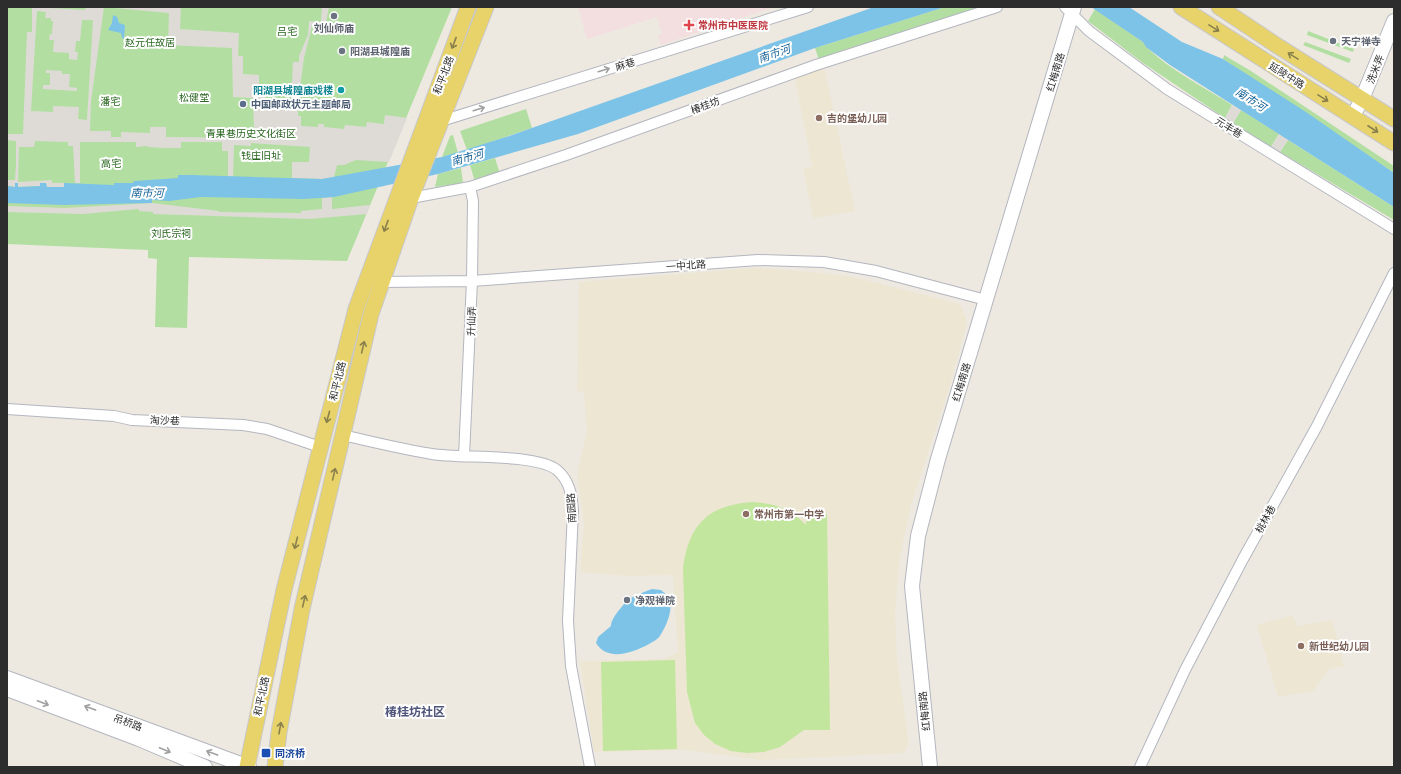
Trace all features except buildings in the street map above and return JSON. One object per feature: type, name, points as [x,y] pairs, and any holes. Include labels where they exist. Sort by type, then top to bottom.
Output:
[{"type":"main road","name":"和平北路","points":[[275,767],[279,732],[302,609],[370,320],[382,282],[405,194],[410,159],[424,126],[468,7]]},
{"type":"main road","name":"和平北路","points":[[248,767],[284,590],[356,309],[405,194],[417,183],[486,7]]},
{"type":"main road","name":"延陵中路","points":[[1181,7],[1394,143]]},
{"type":"main road","name":"延陵中路","points":[[1218,7],[1394,120]]},
{"type":"street","name":"麻巷","points":[[424,126],[808,7]]},
{"type":"street","name":"椿桂坊","points":[[405,194],[470,187],[566,155],[816,65],[997,7]]},
{"type":"street","name":"元丰巷","points":[[1070,9],[1089,31],[1167,89],[1394,230]]},
{"type":"street","name":"红梅南路","points":[[930,767],[913,616],[912,586],[918,536],[938,459],[986,300],[1070,9]]},
{"type":"street","name":"洗米弄","points":[[1353,116],[1362,99],[1394,21]]},
{"type":"street","name":"升仙弄","points":[[464,456],[472,281],[473,201],[470,187]]},
{"type":"street","name":"一中北路","points":[[382,282],[472,281],[758,260],[816,262],[876,271],[986,300]]},
{"type":"street","name":"桃林巷","points":[[1140,767],[1189,663],[1242,559],[1316,426],[1394,273]]},
{"type":"street","name":"淘沙巷","points":[[7,409],[114,416],[132,420],[243,425],[267,429],[320,447]]},
{"type":"street","name":"南园路","points":[[342,435],[434,454],[542,463],[557,470],[567,481],[572,497],[573,511],[568,621],[571,666],[590,767]]},
{"type":"street","name":"吊桥路","points":[[7,678],[248,767]]},
{"type":"street","name":"吊桥路","points":[[7,689],[139,739],[205,767]]},
{"type":"shaded area","points":[[32,7],[85,10],[86,7],[104,7],[181,7],[180,29],[239,33],[238,56],[243,56],[243,74],[259,75],[259,88],[271,105],[291,105],[293,62],[299,62],[299,56],[308,35],[309,21],[321,22],[322,7],[329,7],[325,27],[312,26],[304,58],[299,94],[298,116],[301,116],[301,126],[318,127],[318,124],[324,124],[324,127],[344,129],[345,125],[366,127],[367,122],[384,124],[385,115],[407,118],[389,162],[356,160],[344,165],[337,165],[334,177],[322,179],[292,178],[292,162],[309,162],[310,147],[251,143],[251,146],[234,145],[233,176],[228,176],[228,151],[222,151],[222,142],[181,142],[181,148],[165,148],[147,146],[136,147],[136,142],[80,142],[80,183],[75,183],[73,146],[68,146],[68,142],[35,141],[34,147],[19,147],[18,182],[52,180],[52,183],[64,183],[64,187],[46,187],[46,183],[40,186],[17,187],[15,183],[15,187],[7,186],[7,180],[15,180],[16,141],[7,140],[7,134],[23,134],[27,32],[32,32]],"holes":[[[104,7],[169,13],[168,45],[232,48],[233,97],[253,98],[254,130],[276,128],[276,138],[166,137],[166,127],[150,127],[150,133],[121,132],[121,137],[111,137],[111,131],[90,131],[91,101]],[[37,11],[46,12],[45,18],[51,18],[51,21],[53,21],[52,34],[50,34],[49,40],[54,40],[53,52],[69,53],[69,59],[77,60],[78,52],[75,52],[76,41],[80,41],[82,20],[93,20],[87,120],[78,119],[79,107],[53,106],[53,112],[31,111]]]},
{"type":"shaded area","name":"常州市中医医院","points":[[578,7],[774,7],[661,45],[658,35],[662,34],[657,17],[587,39]]},
{"type":"shaded area","name":"吉的堡幼儿园","points":[[824,67],[855,211],[813,218],[803,169],[812,166],[795,79]]},
{"type":"shaded area","points":[[46,70],[62,71],[62,74],[70,74],[69,87],[77,88],[77,91],[43,89],[43,85],[50,85],[50,73],[46,73]]},
{"type":"shaded area","points":[[1232,105],[1241,110],[1233,123],[1225,118]]},
{"type":"shaded area","points":[[1279,134],[1288,140],[1280,152],[1271,147]]},
{"type":"shaded area","points":[[332,197],[332,209],[370,205],[367,214],[309,219],[153,214],[153,212],[139,211],[139,209],[83,214],[7,212],[7,206],[65,208],[152,203],[219,212],[301,213],[301,211],[322,209],[322,198]]},
{"type":"shaded area","name":"常州市第一中学","points":[[754,268],[812,272],[853,277],[960,304],[967,321],[951,382],[911,505],[899,562],[895,615],[897,659],[909,744],[904,753],[760,760],[686,750],[594,752],[580,661],[663,659],[678,652],[673,575],[627,576],[580,572],[584,523],[577,473],[587,432],[584,392],[577,391],[579,282]]},
{"type":"shaded area","name":"新世纪幼儿园","points":[[1293,615],[1297,626],[1332,620],[1344,666],[1329,669],[1313,691],[1278,697],[1257,625]]},
{"type":"green space","name":"青果巷历史文化街区","points":[[7,7],[452,7],[347,261],[189,257],[187,328],[155,327],[157,259],[148,258],[148,250],[7,244]]},
{"type":"green space","points":[[945,7],[975,7],[976,9],[819,60],[815,48]]},
{"type":"green space","points":[[1095,9],[1143,42],[1160,59],[1171,67],[1232,105],[1225,118],[1143,63],[1088,21]]},
{"type":"green space","points":[[1308,31],[1354,49],[1353,52],[1307,35]]},
{"type":"green space","points":[[1305,42],[1351,59],[1349,63],[1303,45]]},
{"type":"green space","points":[[1224,55],[1251,71],[1394,166],[1394,173],[1223,59]]},
{"type":"green space","points":[[526,109],[532,128],[467,150],[460,131]]},
{"type":"green space","points":[[1241,110],[1279,134],[1271,147],[1233,123]]},
{"type":"green space","points":[[453,135],[458,153],[442,157],[450,136]]},
{"type":"green space","points":[[1288,140],[1394,207],[1394,220],[1280,152]]},
{"type":"green space","points":[[495,158],[500,174],[475,182],[470,165]]},
{"type":"green space","points":[[461,168],[463,183],[435,187],[438,174]]},
{"type":"green space","points":[[753,502],[769,504],[782,508],[800,519],[806,525],[807,515],[827,514],[830,730],[804,730],[780,747],[764,752],[747,753],[731,751],[715,744],[704,735],[695,723],[687,692],[683,568],[690,540],[703,520],[724,507]]},
{"type":"green space","points":[[675,660],[677,749],[603,751],[601,662]]},
{"type":"water","name":"南市河","points":[[874,7],[945,7],[815,48],[578,134],[438,174],[334,197],[304,199],[201,197],[169,201],[152,200],[152,203],[63,205],[7,203],[7,186],[15,187],[15,183],[18,183],[18,187],[40,186],[40,183],[46,183],[47,187],[64,187],[64,183],[114,185],[114,183],[133,183],[134,181],[178,178],[178,175],[322,179],[442,157],[512,135]]},
{"type":"water","name":"南市河","points":[[1091,7],[1129,7],[1182,42],[1223,59],[1306,112],[1394,173],[1394,207],[1170,65],[1146,47],[1143,42]]},
{"type":"water","points":[[113,15],[117,17],[119,23],[125,25],[124,39],[122,38],[121,33],[108,30],[112,23]]},
{"type":"water","points":[[652,589],[661,590],[668,596],[671,606],[669,617],[662,633],[658,638],[628,653],[614,654],[601,649],[596,643],[598,637],[611,626],[615,615],[628,600],[638,594]]},
{"type":"place","name":"刘仙师庙","points":[[334,16]]},
{"type":"place","name":"常州市中医医院","points":[[689,25]]},
{"type":"place","name":"天宁禅寺","points":[[1333,41]]},
{"type":"place","name":"阳湖县城隍庙","points":[[342,51]]},
{"type":"place","name":"阳湖县城隍庙戏楼","points":[[341,90]]},
{"type":"place","name":"中国邮政状元主题邮局","points":[[243,104]]},
{"type":"place","name":"吉的堡幼儿园","points":[[819,118]]},
{"type":"place","name":"常州市第一中学","points":[[746,514]]},
{"type":"place","name":"净观禅院","points":[[627,600]]},
{"type":"place","name":"新世纪幼儿园","points":[[1301,646]]},
{"type":"place","name":"同济桥","points":[[266,753]]},
{"type":"district","name":"椿桂坊社区","points":[[415,711]]},
{"type":"park label","name":"吕宅","points":[[287,31]]},
{"type":"park label","name":"赵元任故居","points":[[150,42]]},
{"type":"park label","name":"松健堂","points":[[194,97]]},
{"type":"park label","name":"潘宅","points":[[110,101]]},
{"type":"park label","name":"钱庄旧址","points":[[261,155]]},
{"type":"park label","name":"高宅","points":[[111,163]]},
{"type":"park label","name":"刘氏宗祠","points":[[171,233]]}]
